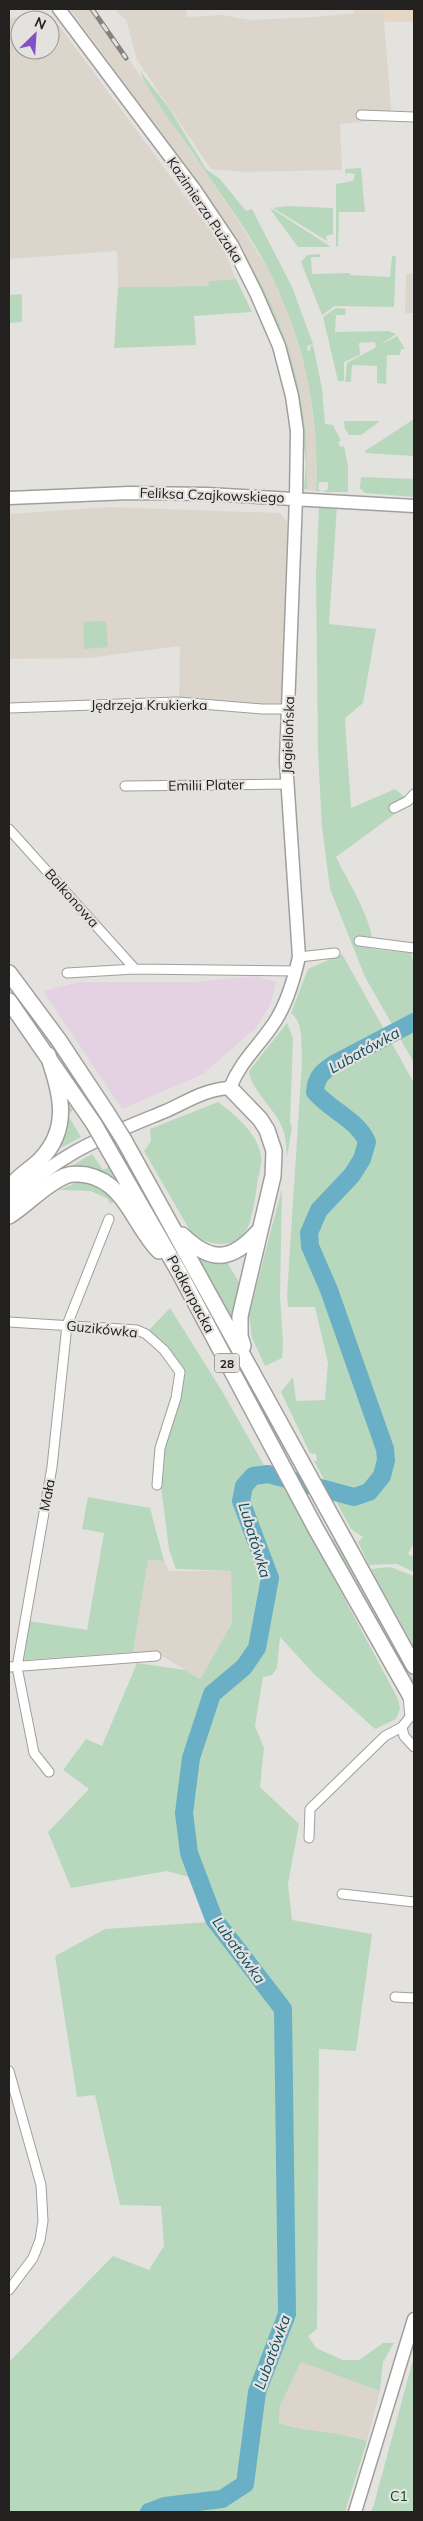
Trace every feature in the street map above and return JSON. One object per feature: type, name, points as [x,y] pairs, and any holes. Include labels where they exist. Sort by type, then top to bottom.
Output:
[{"type":"main road","name":"Podkarpacka","points":[[9,973],[58,1039],[124,1140],[414,1666]]},
{"type":"main road","name":"Podkarpacka","points":[[9,1001],[94,1124],[179,1272],[316,1529],[411,1696]]},
{"type":"main road","points":[[9,1189],[44,1154],[59,1125],[61,1093],[48,1055]]},
{"type":"main road","points":[[230,1088],[260,1119],[272,1140],[274,1151],[273,1176],[240,1316],[240,1336],[250,1366]]},
{"type":"main road","points":[[9,1216],[52,1183],[66,1176],[79,1174],[99,1178],[118,1192],[154,1247],[179,1272]]},
{"type":"main road","points":[[171,1224],[197,1249],[217,1256],[236,1252],[248,1243],[259,1230]]},
{"type":"street","name":"Kazimierza Pużaka","points":[[59,9],[195,190],[232,245],[256,293],[279,346],[292,396],[297,431],[296,498]]},
{"type":"street","points":[[361,115],[414,117]]},
{"type":"street","name":"Feliksa Czajkowskiego","points":[[9,498],[129,492],[296,498],[414,506]]},
{"type":"street","name":"Jagiellońska","points":[[230,1088],[240,1066],[274,1025],[296,971],[299,957],[287,784],[296,498]]},
{"type":"street","name":"Jędrzeja Krukierka","points":[[9,708],[177,702],[262,710],[288,709]]},
{"type":"street","name":"Emilii Plater","points":[[124,786],[287,784]]},
{"type":"street","points":[[394,808],[408,801],[414,794]]},
{"type":"street","name":"Balkonowa","points":[[9,829],[135,969]]},
{"type":"street","points":[[359,941],[386,946],[414,948]]},
{"type":"street","points":[[299,957],[335,953]]},
{"type":"street","points":[[67,973],[135,969],[296,971]]},
{"type":"street","points":[[9,1205],[44,1172],[82,1148],[136,1121],[202,1093],[215,1089],[230,1088]]},
{"type":"street","name":"Mała","points":[[49,1772],[34,1753],[13,1667],[52,1467],[67,1325],[109,1219]]},
{"type":"street","name":"Guzikówka","points":[[9,1322],[137,1330],[146,1334],[172,1358],[180,1372],[176,1398],[160,1448],[157,1485]]},
{"type":"street","points":[[13,1667],[156,1656]]},
{"type":"street","points":[[309,1838],[310,1809],[385,1736],[402,1727],[410,1716],[411,1696]]},
{"type":"street","points":[[402,1727],[404,1736],[414,1747]]},
{"type":"street","points":[[342,1894],[414,1902]]},
{"type":"street","points":[[395,1997],[414,1998]]},
{"type":"street","points":[[9,2071],[41,2185],[43,2221],[40,2240],[33,2258],[9,2290]]},
{"type":"street","points":[[355,2512],[414,2319]]},
{"type":"shaded area","points":[[70,9],[95,9],[237,219],[269,271],[288,311],[309,382],[316,446],[316,491],[307,490],[305,432],[301,399],[293,364],[279,325],[258,279],[220,215]]},
{"type":"shaded area","points":[[114,9],[186,9],[187,17],[222,15],[250,20],[315,17],[383,10],[392,119],[340,124],[342,170],[245,172],[211,169],[137,60],[126,20]]},
{"type":"shaded area","points":[[354,9],[414,9],[414,22],[384,22],[383,11],[354,13]]},
{"type":"shaded area","points":[[10,18],[10,60],[60,60],[60,27],[222,246],[236,279],[209,281],[208,286],[118,287],[117,251],[9,259]]},
{"type":"shaded area","points":[[406,274],[414,274],[414,313],[405,313]]},
{"type":"shaded area","points":[[109,507],[280,513],[287,521],[285,701],[272,707],[179,699],[180,646],[89,658],[9,659],[9,514]]},
{"type":"shaded area","points":[[256,976],[276,982],[270,1005],[256,1028],[203,1074],[122,1109],[43,991],[79,982],[194,982]]},
{"type":"shaded area","points":[[148,1560],[164,1561],[169,1571],[231,1571],[232,1623],[200,1679],[164,1657],[151,1652],[133,1652]]},
{"type":"shaded area","points":[[301,2361],[380,2391],[367,2441],[352,2436],[312,2432],[279,2423],[280,2406]]},
{"type":"green space","points":[[140,71],[169,108],[206,169],[220,179],[246,211],[252,209],[292,287],[313,344],[307,346],[308,351],[310,351],[310,346],[313,345],[322,388],[325,424],[333,425],[341,441],[338,442],[340,447],[344,446],[348,467],[348,492],[323,492],[328,489],[328,482],[319,482],[318,489],[321,491],[316,491],[314,425],[310,393],[294,330],[282,300],[268,270],[245,230],[155,99]]},
{"type":"green space","points":[[129,91],[183,162],[234,236],[256,274],[276,315],[291,356],[303,411],[306,445],[307,490],[304,489],[306,463],[299,401],[293,375],[264,298],[128,93]]},
{"type":"green space","points":[[361,168],[365,212],[339,212],[338,247],[336,246],[336,184],[353,181],[355,174],[347,173],[346,176],[345,169]]},
{"type":"green space","points":[[287,206],[333,208],[333,234],[326,236],[327,241],[273,208]]},
{"type":"green space","points":[[270,209],[274,210],[331,247],[298,247]]},
{"type":"green space","points":[[320,254],[320,257],[311,257],[312,274],[350,273],[350,275],[390,277],[392,256],[396,256],[394,307],[335,306],[322,315],[301,262],[307,255]]},
{"type":"green space","points":[[236,279],[252,312],[194,316],[196,345],[114,348],[118,287],[208,286],[209,281]]},
{"type":"green space","points":[[22,294],[22,322],[9,323],[9,295]]},
{"type":"green space","points":[[336,308],[346,309],[345,315],[336,315],[335,332],[388,331],[396,334],[376,348],[375,342],[359,343],[360,355],[344,362],[344,381],[338,381],[323,317]]},
{"type":"green space","points":[[397,336],[405,349],[401,349],[400,355],[387,355],[386,384],[377,383],[377,366],[352,365],[351,382],[345,382],[347,363]]},
{"type":"green space","points":[[414,419],[414,456],[366,453],[365,451]]},
{"type":"green space","points":[[344,421],[379,422],[361,435],[349,435],[345,429]]},
{"type":"green space","points":[[361,477],[414,479],[414,497],[365,493],[360,488]]},
{"type":"green space","points":[[319,507],[337,507],[329,624],[376,629],[363,703],[345,718],[351,808],[395,789],[411,802],[336,857],[365,914],[373,949],[411,953],[414,965],[414,1063],[365,977],[330,889],[322,827],[318,753],[316,574]]},
{"type":"green space","points":[[106,621],[108,647],[84,649],[83,622]]},
{"type":"green space","points":[[342,954],[414,1083],[414,1547],[412,1546],[408,1554],[414,1557],[414,1572],[397,1564],[369,1565],[358,1542],[363,1537],[351,1529],[314,1461],[317,1461],[316,1454],[310,1453],[281,1392],[293,1377],[296,1401],[325,1400],[328,1363],[315,1307],[288,1307],[287,1296],[302,1061],[300,1029],[295,1017],[291,1013],[308,969]]},
{"type":"green space","points":[[9,983],[99,1110],[94,1113],[9,991]]},
{"type":"green space","points":[[287,1023],[293,1038],[290,1122],[292,1128],[287,1156],[283,1129],[253,1084],[249,1071]]},
{"type":"green space","points":[[67,1100],[73,1110],[68,1115],[81,1137],[53,1152]]},
{"type":"green space","points":[[218,1102],[238,1118],[250,1131],[255,1138],[261,1158],[254,1206],[248,1227],[237,1240],[223,1244],[207,1241],[192,1234],[144,1151],[151,1141],[150,1129]]},
{"type":"green space","points":[[125,1153],[288,1451],[283,1452],[120,1156]]},
{"type":"green space","points":[[92,1154],[103,1170],[109,1167],[119,1185],[53,1177]]},
{"type":"green space","points":[[78,1182],[98,1186],[115,1201],[110,1204],[108,1199],[91,1191],[59,1190]]},
{"type":"green space","points":[[282,1188],[280,1296],[283,1340],[282,1358],[265,1366],[252,1338],[249,1315]]},
{"type":"green space","points":[[193,1250],[225,1259],[243,1289],[233,1324]]},
{"type":"green space","points":[[170,1308],[222,1391],[265,1467],[284,1485],[398,1699],[400,1709],[396,1719],[375,1729],[314,1674],[280,1637],[277,1668],[272,1675],[263,1677],[255,1726],[264,1748],[260,1787],[299,1824],[288,1884],[292,1920],[372,1934],[356,2051],[319,2049],[317,2329],[308,2336],[316,2348],[343,2360],[359,2360],[383,2343],[394,2343],[383,2362],[380,2391],[301,2362],[280,2406],[279,2423],[367,2441],[345,2512],[9,2512],[9,2362],[113,2256],[149,2270],[164,2246],[161,2206],[120,2205],[95,2095],[77,2097],[55,1956],[105,1929],[209,1922],[193,1878],[167,1871],[71,1888],[48,1832],[89,1789],[63,1770],[86,1739],[102,1746],[137,1663],[185,1670],[200,1679],[232,1623],[231,1571],[176,1569],[169,1549],[160,1479],[162,1450],[180,1395],[183,1369],[148,1331]]},
{"type":"green space","points":[[88,1497],[150,1508],[164,1561],[148,1560],[133,1652],[24,1660],[29,1621],[87,1630],[104,1533],[82,1529]]},
{"type":"green space","points":[[334,1538],[414,1680],[414,1690],[332,1540]]},
{"type":"green space","points":[[390,1567],[414,1576],[414,1647],[371,1569]]},
{"type":"green space","name":"C1","points":[[414,2356],[414,2512],[371,2512],[374,2504]]},
{"type":"waterway","name":"Lubatówka","points":[[149,2512],[165,2506],[222,2499],[245,2484],[257,2392],[287,2314],[283,2009],[214,1919],[189,1853],[184,1813],[191,1758],[212,1694],[244,1667],[257,1648],[270,1578],[241,1501],[244,1486],[253,1476],[268,1474],[354,1497],[369,1492],[382,1476],[386,1460],[385,1449],[329,1290],[310,1246],[309,1233],[319,1210],[352,1175],[362,1159],[367,1142],[363,1134],[351,1121],[315,1092],[318,1079],[323,1072],[334,1064],[414,1022]]},
{"type":"railway","points":[[92,9],[126,58]]}]
